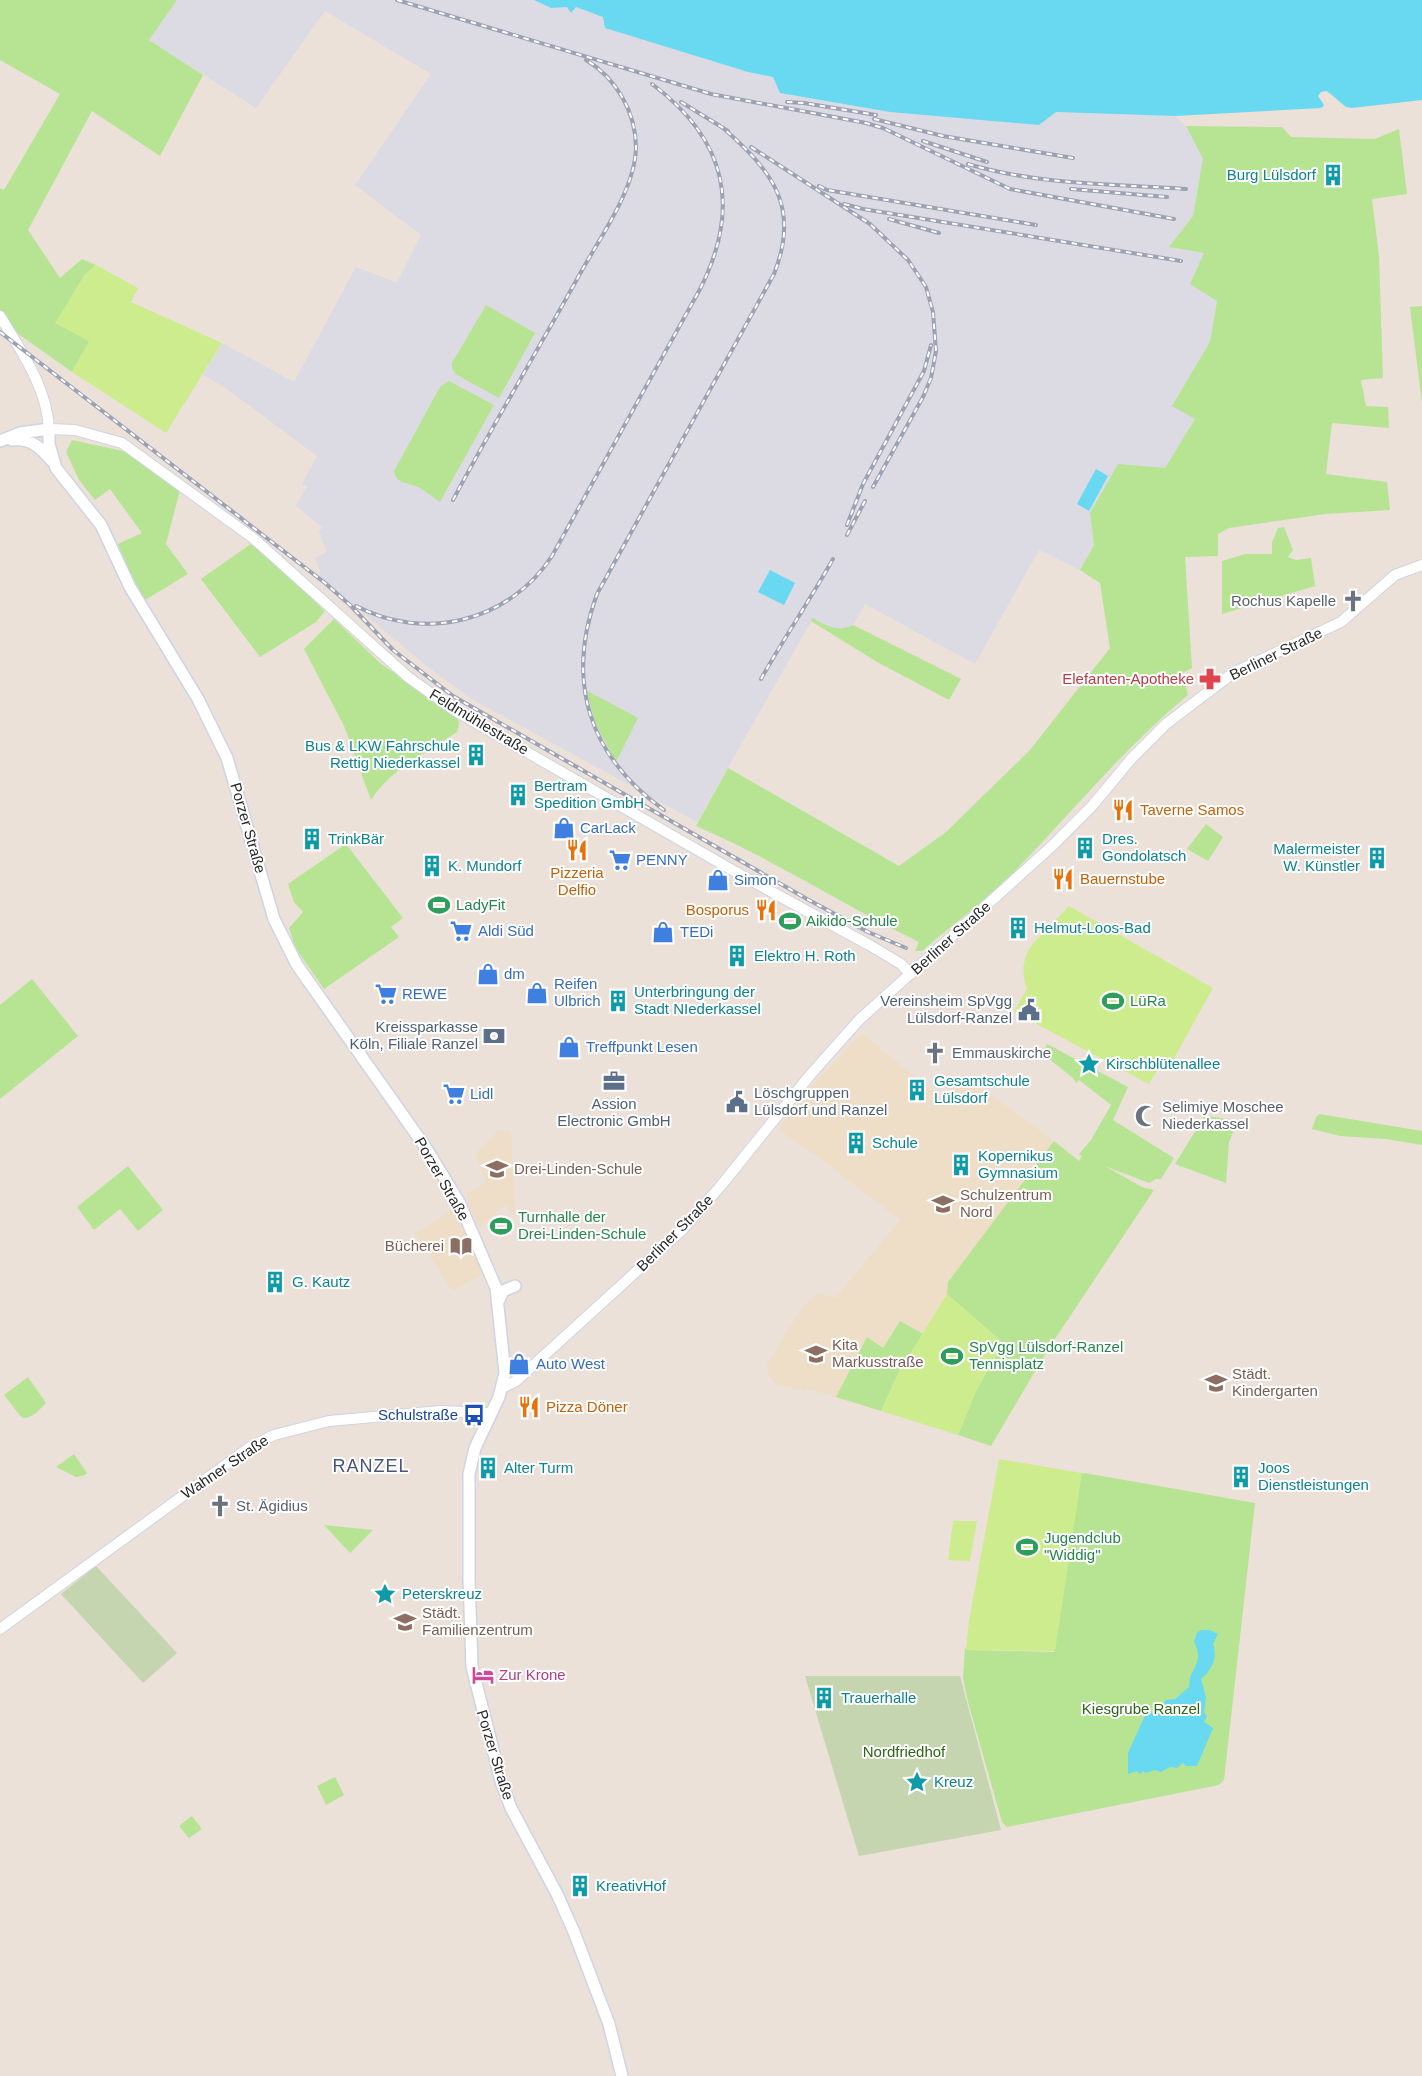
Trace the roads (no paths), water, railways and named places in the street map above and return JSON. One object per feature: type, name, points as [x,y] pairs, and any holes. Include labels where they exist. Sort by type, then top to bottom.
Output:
[{"type":"main road","points":[[0,441],[20,433],[48,429]]},
{"type":"main road","name":"Porzer Straße","points":[[48,429],[53,463],[69,487],[101,525],[130,587],[198,699],[226,755],[236,782],[274,919],[287,946],[297,965],[426,1148],[459,1202],[494,1283],[499,1300],[505,1364],[502,1388],[475,1448],[469,1474],[470,1644],[476,1690],[501,1781],[511,1808],[557,1894],[574,1932],[607,2016],[622,2076]]},
{"type":"main road","points":[[0,441],[30,440],[53,463]]},
{"type":"main road","points":[[499,1300],[503,1292],[514,1286]]},
{"type":"street","points":[[0,316],[42,392],[48,412],[48,429]]},
{"type":"street","name":"Feldmühlestraße","points":[[48,429],[75,430],[122,443],[253,538],[408,677],[449,706],[741,875],[871,946],[901,964],[911,974]]},
{"type":"street","name":"Berliner Straße","points":[[502,1388],[516,1382],[683,1229],[719,1188],[833,1048],[859,1020],[1052,846],[1092,806],[1132,758],[1166,724],[1233,674],[1341,622],[1395,575],[1422,565]]},
{"type":"street","name":"Wahner Straße","points":[[0,1629],[250,1447],[269,1437],[314,1424],[375,1416],[440,1411],[490,1413]]},
{"type":"water","points":[[534,0],[1422,0],[1422,100],[1352,108],[1346,107],[1327,91],[1321,92],[1318,96],[1324,105],[1321,108],[1175,116],[1056,112],[1039,125],[890,112],[780,93],[773,77],[748,72],[605,28],[603,17],[576,7],[571,13],[567,7],[551,8]]},
{"type":"water","points":[[1096,469],[1108,476],[1089,511],[1077,504]]},
{"type":"water","points":[[770,570],[795,583],[784,605],[758,592]]},
{"type":"water","points":[[1201,1630],[1210,1630],[1218,1634],[1213,1644],[1215,1654],[1213,1663],[1201,1679],[1206,1697],[1204,1712],[1207,1716],[1204,1722],[1213,1728],[1197,1766],[1186,1766],[1183,1763],[1177,1768],[1170,1767],[1161,1772],[1155,1770],[1146,1773],[1143,1771],[1140,1774],[1137,1771],[1128,1774],[1128,1753],[1146,1713],[1155,1713],[1166,1700],[1175,1699],[1189,1687],[1190,1676],[1198,1659],[1194,1641],[1197,1633]]},
{"type":"railway","points":[[397,0],[711,94],[866,123],[883,128],[1010,189],[1174,219]]},
{"type":"railway","points":[[453,500],[616,212],[630,180],[636,148],[635,135],[628,109],[615,86],[597,67],[586,60]]},
{"type":"railway","points":[[356,606],[382,617],[410,623],[437,623],[464,619],[489,610],[513,597],[534,579],[552,556],[699,291],[712,261],[720,232],[723,204],[720,177],[711,152],[697,128],[677,106],[652,84]]},
{"type":"railway","points":[[681,102],[728,131]]},
{"type":"railway","points":[[787,102],[876,115]]},
{"type":"railway","points":[[874,119],[943,136],[1073,158]]},
{"type":"railway","points":[[664,810],[638,789],[617,766],[601,741],[590,715],[584,687],[583,657],[588,626],[597,594],[774,274],[782,250],[783,209],[777,192],[768,175],[755,159],[722,127]]},
{"type":"railway","points":[[923,141],[987,162]]},
{"type":"railway","points":[[751,147],[870,224],[908,260],[926,287],[933,312],[936,351],[931,378],[923,397],[873,487]]},
{"type":"railway","points":[[968,164],[994,171],[1048,180],[1186,189]]},
{"type":"railway","points":[[819,186],[827,190],[1036,225]]},
{"type":"railway","points":[[1071,189],[1167,197]]},
{"type":"railway","points":[[844,204],[863,209],[1181,261]]},
{"type":"railway","points":[[889,219],[939,233]]},
{"type":"railway","points":[[0,332],[325,583],[350,605],[393,650],[453,696],[807,899],[868,932],[906,948]]},
{"type":"railway","points":[[847,525],[863,484],[924,371],[931,345]]},
{"type":"railway","points":[[847,535],[865,501]]},
{"type":"railway","points":[[761,679],[833,559]]},
{"type":"place","name":"Burg Lülsdorf","points":[[1333,175]]},
{"type":"place","name":"Rochus Kapelle","points":[[1353,601]]},
{"type":"place","name":"Elefanten-Apotheke","points":[[1210,679]]},
{"type":"place","name":"Bus & LKW Fahrschule Rettig Niederkassel","points":[[476,755]]},
{"type":"place","name":"Bertram Spedition GmbH","points":[[518,795]]},
{"type":"place","name":"Taverne Samos","points":[[1123,810]]},
{"type":"place","name":"CarLack","points":[[564,828]]},
{"type":"place","name":"TrinkBär","points":[[312,839]]},
{"type":"place","name":"Dres. Gondolatsch","points":[[1085,848]]},
{"type":"place","name":"Pizzeria Delfio","points":[[577,850]]},
{"type":"place","name":"Malermeister W. Künstler","points":[[1377,858]]},
{"type":"place","name":"PENNY","points":[[620,860]]},
{"type":"place","name":"K. Mundorf","points":[[432,866]]},
{"type":"place","name":"Bauernstube","points":[[1063,879]]},
{"type":"place","name":"Simon","points":[[718,880]]},
{"type":"place","name":"LadyFit","points":[[439,905]]},
{"type":"place","name":"Bosporus","points":[[766,910]]},
{"type":"place","name":"Aikido-Schule","points":[[790,921]]},
{"type":"place","name":"Helmut-Loos-Bad","points":[[1018,928]]},
{"type":"place","name":"Aldi Süd","points":[[461,931]]},
{"type":"place","name":"TEDi","points":[[663,932]]},
{"type":"place","name":"Elektro H. Roth","points":[[737,956]]},
{"type":"place","name":"dm","points":[[488,974]]},
{"type":"place","name":"Reifen Ulbrich","points":[[537,993]]},
{"type":"place","name":"REWE","points":[[386,994]]},
{"type":"place","name":"Unterbringung der Stadt NIederkassel","points":[[618,1001]]},
{"type":"place","name":"LüRa","points":[[1113,1001]]},
{"type":"place","name":"Vereinsheim SpVgg Lülsdorf-Ranzel","points":[[1029,1010]]},
{"type":"place","name":"Kreissparkasse Köln, Filiale Ranzel","points":[[494,1036]]},
{"type":"place","name":"Treffpunkt Lesen","points":[[569,1047]]},
{"type":"place","name":"Emmauskirche","points":[[935,1053]]},
{"type":"place","name":"Kirschblütenallee","points":[[1089,1064]]},
{"type":"place","name":"Assion Electronic GmbH","points":[[614,1081]]},
{"type":"place","name":"Gesamtschule Lülsdorf","points":[[917,1090]]},
{"type":"place","name":"Lidl","points":[[454,1094]]},
{"type":"place","name":"Löschgruppen Lülsdorf und Ranzel","points":[[737,1102]]},
{"type":"place","name":"Selimiye Moschee Niederkassel","points":[[1146,1116]]},
{"type":"place","name":"Schule","points":[[856,1143]]},
{"type":"place","name":"Kopernikus Gymnasium","points":[[961,1165]]},
{"type":"place","name":"Drei-Linden-Schule","points":[[497,1169]]},
{"type":"place","name":"Schulzentrum Nord","points":[[943,1204]]},
{"type":"place","name":"Turnhalle der Drei-Linden-Schule","points":[[501,1226]]},
{"type":"place","name":"Bücherei","points":[[461,1246]]},
{"type":"place","name":"G. Kautz","points":[[275,1282]]},
{"type":"place","name":"Kita Markusstraße","points":[[816,1354]]},
{"type":"place","name":"SpVgg Lülsdorf-Ranzel Tennisplatz","points":[[952,1356]]},
{"type":"place","name":"Auto West","points":[[519,1364]]},
{"type":"place","name":"Städt. Kindergarten","points":[[1216,1383]]},
{"type":"place","name":"Pizza Döner","points":[[529,1407]]},
{"type":"place","name":"Schulstraße","points":[[474,1415]]},
{"type":"place","name":"Alter Turm","points":[[488,1468]]},
{"type":"place","name":"Joos Dienstleistungen","points":[[1241,1477]]},
{"type":"place","name":"St. Ägidius","points":[[220,1506]]},
{"type":"place","name":"Jugendclub \"Widdig\"","points":[[1027,1547]]},
{"type":"place","name":"Peterskreuz","points":[[385,1594]]},
{"type":"place","name":"Städt. Familienzentrum","points":[[405,1622]]},
{"type":"place","name":"Zur Krone","points":[[483,1675]]},
{"type":"place","name":"Trauerhalle","points":[[824,1698]]},
{"type":"place","name":"Kreuz","points":[[917,1782]]},
{"type":"place","name":"KreativHof","points":[[580,1886]]},
{"type":"district","name":"RANZEL","points":[[371,1466]]},
{"type":"park label","name":"Kiesgrube Ranzel","points":[[1141,1709]]},
{"type":"park label","name":"Nordfriedhof","points":[[904,1752]]}]
